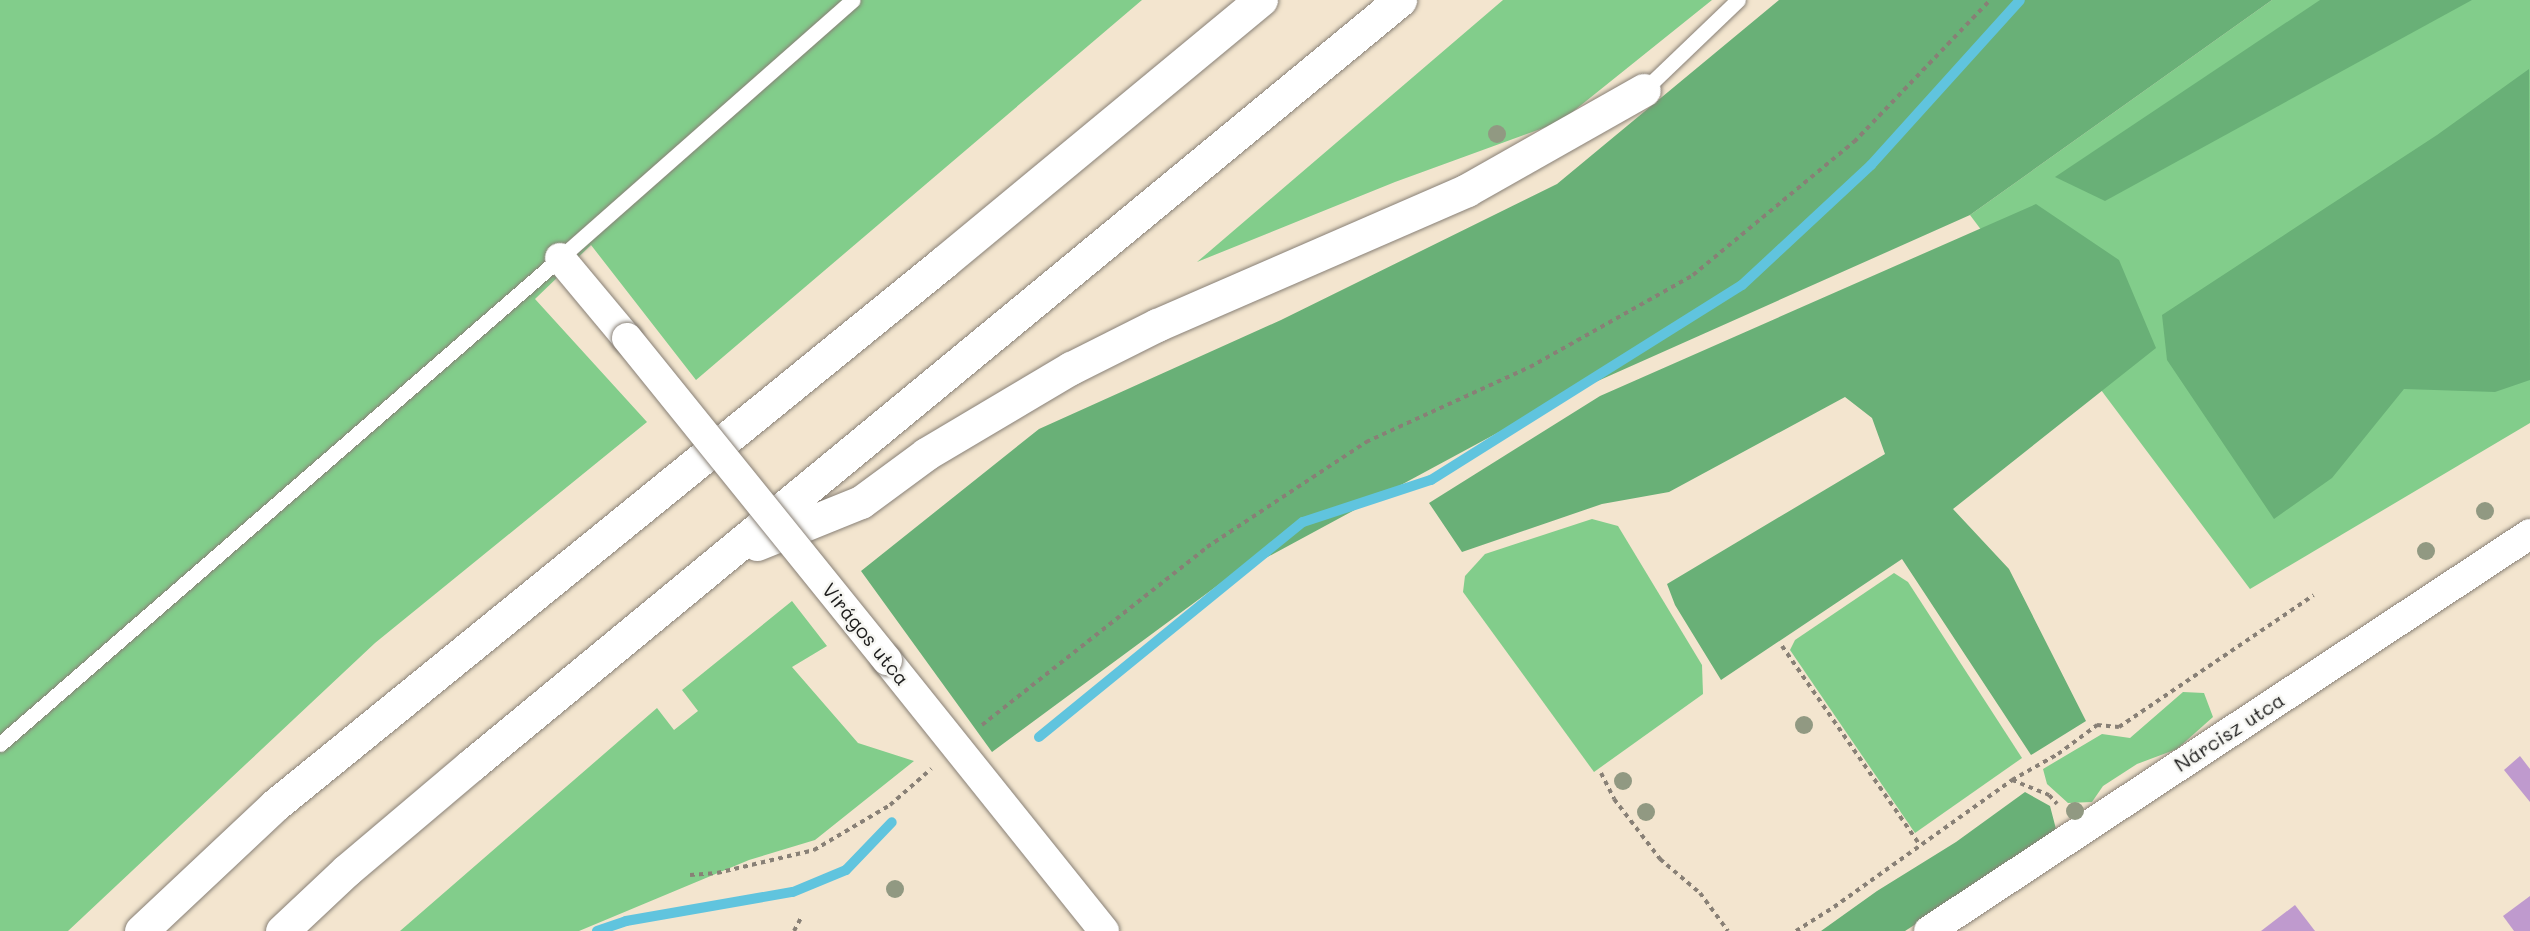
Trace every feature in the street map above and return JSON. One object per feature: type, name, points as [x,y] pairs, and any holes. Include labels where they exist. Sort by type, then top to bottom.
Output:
[{"type":"highway","points":[[141,931],[275,805],[945,261],[1261,0]]},
{"type":"highway","points":[[282,931],[347,870],[722,558],[1401,0]]},
{"type":"highway","points":[[722,558],[861,502],[926,454],[1071,368],[1157,325],[1467,190],[1644,90]]},
{"type":"street","name":"Virágos utca","points":[[560,258],[627,338],[1104,931]]},
{"type":"street","name":"Nárcisz utca","points":[[1929,931],[2074,833],[2530,534]]},
{"type":"lane","points":[[0,744],[560,258],[853,0]]},
{"type":"lane","points":[[1644,90],[1738,0]]},
{"type":"path","points":[[690,875],[717,873],[814,850],[890,806],[955,747],[1207,547],[1366,442],[1530,367],[1693,275],[1854,142],[1990,0]]},
{"type":"path","points":[[1796,931],[2012,780],[2058,754],[2097,725],[2119,727],[2313,596]]},
{"type":"path","points":[[1782,646],[1920,845]]},
{"type":"path","points":[[1601,773],[1614,799],[1660,859],[1700,893],[1728,931]]},
{"type":"path","points":[[2012,780],[2049,795],[2063,811],[2074,833]]},
{"type":"path","points":[[794,931],[802,916]]},
{"type":"green space","points":[[0,0],[1142,0],[696,380],[591,245],[535,299],[647,422],[375,643],[68,931],[0,931]]},
{"type":"green space","points":[[1503,0],[1712,0],[1560,122],[1395,182],[1197,262]]},
{"type":"green space","points":[[1779,0],[2272,0],[1970,215],[1573,392],[1225,580],[992,752],[861,571],[1039,429],[1281,320],[1557,184]]},
{"type":"green space","points":[[2272,0],[2530,0],[2530,423],[2250,589],[1970,215]]},
{"type":"green space","points":[[2320,0],[2472,0],[2105,201],[2055,177]]},
{"type":"green space","points":[[2529,69],[2530,380],[2495,392],[2404,389],[2332,478],[2274,519],[2167,360],[2162,315],[2437,135]]},
{"type":"green space","points":[[2036,204],[2119,260],[2156,348],[1953,509],[2009,569],[2086,721],[2031,755],[1902,559],[1721,680],[1675,605],[1667,584],[1885,454],[1872,418],[1845,397],[1669,492],[1602,504],[1462,552],[1429,503],[1600,396]]},
{"type":"green space","points":[[1592,519],[1618,526],[1702,665],[1703,694],[1594,772],[1463,592],[1465,576],[1485,554]]},
{"type":"green space","points":[[1894,573],[1908,582],[2022,758],[1915,833],[1790,650],[1795,640]]},
{"type":"green space","points":[[792,601],[827,646],[792,667],[858,743],[914,761],[815,840],[749,860],[579,931],[400,931],[657,708],[674,730],[698,711],[682,690]]},
{"type":"green space","points":[[2183,692],[2204,693],[2213,717],[2177,749],[2137,764],[2103,786],[2092,802],[2068,803],[2047,784],[2043,769],[2102,734],[2130,738]]},
{"type":"green space","points":[[2025,792],[2050,806],[2056,829],[1964,893],[1905,931],[1821,931],[1877,891],[1956,842]]},
{"type":"building","points":[[2520,756],[2530,769],[2530,802],[2504,770]]},
{"type":"building","points":[[2530,896],[2530,931],[2514,931],[2503,916]]},
{"type":"building","points":[[2295,905],[2315,931],[2261,931]]},
{"type":"waterway","points":[[1039,737],[1303,522],[1431,480],[1742,285],[1871,165],[2020,0]]},
{"type":"waterway","points":[[597,931],[626,921],[793,892],[846,870],[892,822]]}]
